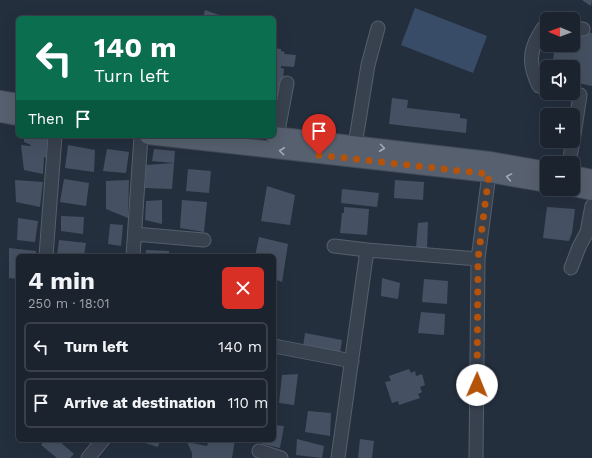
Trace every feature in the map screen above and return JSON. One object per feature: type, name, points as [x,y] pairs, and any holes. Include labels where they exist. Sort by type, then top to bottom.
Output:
[{"type":"main road","points":[[0,100],[16,102]]},
{"type":"main road","points":[[0,114],[16,117]]},
{"type":"main road","points":[[276,135],[490,160],[540,169]]},
{"type":"main road","points":[[166,138],[489,174],[540,183]]},
{"type":"main road","points":[[580,175],[592,178]]},
{"type":"main road","points":[[580,189],[592,192]]},
{"type":"street","points":[[355,144],[368,65],[378,28]]},
{"type":"street","points":[[540,33],[534,43],[530,56],[535,78],[540,86]]},
{"type":"street","points":[[276,135],[287,82]]},
{"type":"street","points":[[46,254],[55,138]]},
{"type":"street","points":[[133,254],[141,138]]},
{"type":"street","points":[[472,457],[478,259],[489,174]]},
{"type":"street","points":[[571,268],[579,247],[587,232],[592,206]]},
{"type":"street","points":[[135,234],[204,240]]},
{"type":"street","points":[[334,246],[478,259]]},
{"type":"street","points":[[338,458],[367,250]]},
{"type":"street","points":[[276,346],[352,361]]},
{"type":"street","points":[[88,458],[101,442]]},
{"type":"street","points":[[259,451],[281,458]]},
{"type":"water","points":[[415,8],[487,36],[473,73],[401,45]]},
{"type":"building","points":[[582,0],[592,0],[591,6]]},
{"type":"building","points":[[205,10],[219,15],[219,16],[204,16]]},
{"type":"building","points":[[580,31],[592,33],[592,86],[580,83],[580,60],[553,60],[554,52],[580,52]]},
{"type":"building","points":[[276,48],[281,49],[281,51],[285,52],[284,54],[296,55],[294,67],[281,66],[281,68],[284,69],[283,81],[281,81],[280,85],[282,97],[276,96]]},
{"type":"building","points":[[392,98],[408,100],[407,108],[460,114],[460,118],[467,119],[466,133],[389,124]]},
{"type":"building","points":[[276,99],[281,100],[276,112]]},
{"type":"building","points":[[24,138],[48,138],[46,158],[44,157],[43,174],[24,170],[21,145],[31,145],[24,142]]},
{"type":"building","points":[[68,145],[95,150],[94,172],[65,168]]},
{"type":"building","points":[[107,149],[129,152],[126,173],[103,171]]},
{"type":"building","points":[[154,149],[175,151],[172,189],[145,188],[146,165],[174,163],[152,161]]},
{"type":"building","points":[[188,169],[211,171],[209,193],[186,191]]},
{"type":"building","points":[[64,179],[89,183],[86,206],[60,202]]},
{"type":"building","points":[[15,180],[43,182],[40,207],[16,202]]},
{"type":"building","points":[[129,180],[128,218],[106,209],[106,181]]},
{"type":"building","points":[[395,180],[424,182],[423,200],[394,198]]},
{"type":"building","points":[[267,186],[295,195],[290,225],[261,221]]},
{"type":"building","points":[[342,189],[379,193],[377,207],[341,203]]},
{"type":"building","points":[[162,200],[162,224],[145,220],[146,201]]},
{"type":"building","points":[[182,200],[207,202],[204,232],[180,228]]},
{"type":"building","points":[[344,207],[369,209],[367,235],[340,233]]},
{"type":"building","points":[[547,207],[575,209],[572,233],[569,241],[543,238]]},
{"type":"building","points":[[61,216],[84,217],[83,234],[61,231]]},
{"type":"building","points":[[18,218],[38,221],[35,242],[17,240]]},
{"type":"building","points":[[428,222],[427,248],[416,248],[418,223]]},
{"type":"building","points":[[110,224],[123,225],[121,246],[108,244]]},
{"type":"building","points":[[259,237],[288,244],[282,282],[276,280],[276,254],[255,254]]},
{"type":"building","points":[[59,240],[86,243],[84,254],[57,254]]},
{"type":"building","points":[[9,248],[36,251],[36,254],[16,254],[16,279],[9,278]]},
{"type":"building","points":[[146,250],[169,251],[169,254],[146,254]]},
{"type":"building","points":[[382,278],[400,283],[398,299],[381,296]]},
{"type":"building","points":[[424,279],[448,281],[447,304],[422,302]]},
{"type":"building","points":[[421,312],[445,314],[444,335],[418,333]]},
{"type":"building","points":[[305,333],[342,340],[340,354],[303,347]]},
{"type":"building","points":[[409,369],[411,373],[415,371],[416,376],[422,374],[425,385],[420,387],[422,392],[418,394],[420,398],[399,405],[398,401],[392,403],[385,382],[391,381],[389,376]]},
{"type":"building","points":[[298,374],[294,405],[279,403],[282,375]]},
{"type":"building","points":[[308,411],[331,413],[330,436],[305,432]]},
{"type":"building","points":[[276,425],[284,426],[280,448],[262,444],[262,442],[276,442]]},
{"type":"building","points":[[297,439],[324,446],[322,458],[296,455]]},
{"type":"building","points":[[360,439],[374,441],[372,458],[358,458]]},
{"type":"building","points":[[43,442],[60,442],[74,454],[70,458],[57,458],[41,445]]},
{"type":"building","points":[[142,442],[159,442],[158,447]]},
{"type":"building","points":[[187,442],[207,446],[208,442],[235,442],[232,458],[192,458],[192,453]]},
{"type":"route","points":[[319,155],[489,174],[478,259],[477,385]]}]
